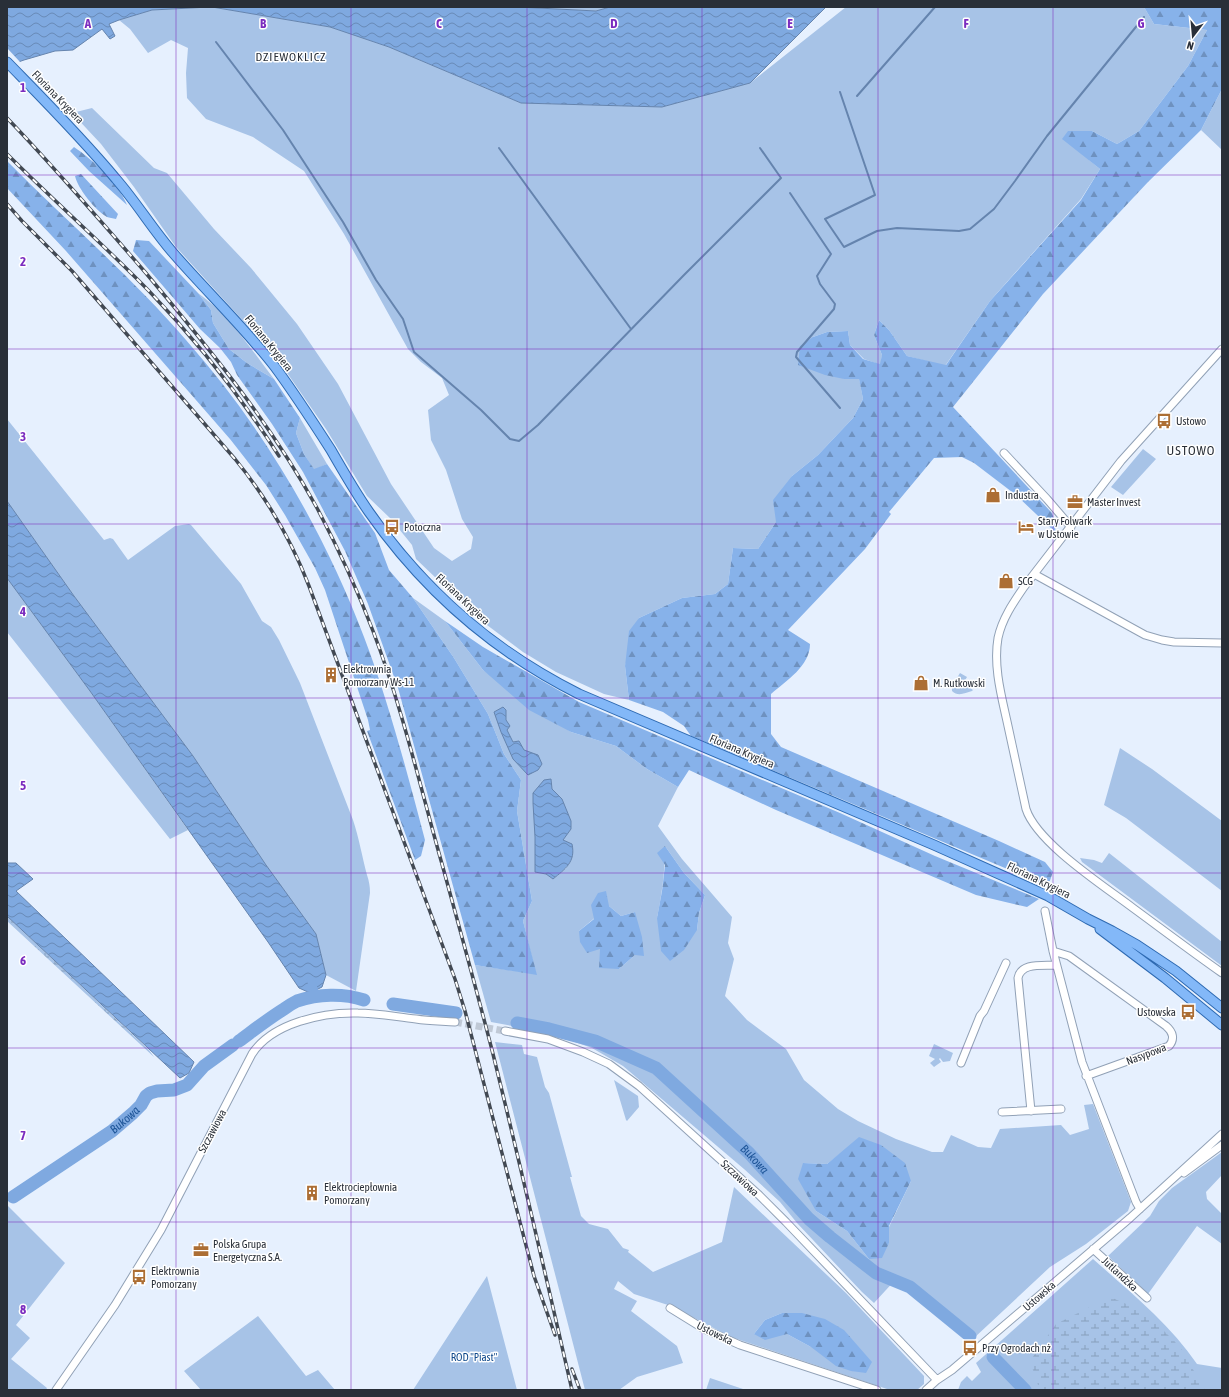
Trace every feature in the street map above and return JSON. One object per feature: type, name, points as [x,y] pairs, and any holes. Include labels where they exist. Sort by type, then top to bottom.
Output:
[{"type":"main road","name":"Floriana Krygiera","points":[[7,62],[90,148],[118,180],[173,254],[274,366],[310,417],[368,510],[391,542],[419,575],[464,618],[490,640],[519,660],[563,686],[622,713],[934,845],[1048,896],[1145,950],[1176,971],[1222,1008]]},
{"type":"main road","name":"Floriana Krygiera","points":[[1088,919],[1171,983],[1222,1025]]},
{"type":"street","points":[[1222,349],[1121,462],[1034,574],[1011,605],[1002,626],[997,644],[999,678],[1003,705],[1028,814],[1037,828],[1071,862],[1222,973]]},
{"type":"street","points":[[1004,453],[1071,527]]},
{"type":"street","points":[[1034,574],[1145,635],[1174,642],[1222,643]]},
{"type":"street","points":[[1045,911],[1056,965],[1086,1076],[1140,1209]]},
{"type":"street","name":"Nasypowa","points":[[1053,951],[1069,956],[1171,1030],[1173,1039],[1169,1046],[1086,1076]]},
{"type":"street","points":[[961,1063],[980,1016],[1006,963]]},
{"type":"street","points":[[1031,1111],[1018,978],[1020,971],[1027,967],[1056,965]]},
{"type":"street","name":"Szczawiowa","points":[[56,1390],[115,1305],[161,1230],[252,1054],[264,1039],[281,1029],[298,1022],[346,1013],[366,1013],[418,1020],[455,1022]]},
{"type":"street","name":"Szczawiowa","points":[[505,1031],[548,1039],[583,1052],[609,1064],[639,1086],[758,1194],[937,1380]]},
{"type":"street","points":[[1002,1112],[1061,1109]]},
{"type":"street","name":"Ustowska","points":[[926,1390],[957,1366],[1168,1185],[1222,1134]]},
{"type":"street","name":"Ustowska","points":[[1168,1185],[1222,1145]]},
{"type":"street","name":"Jutlandzka","points":[[1093,1249],[1147,1298]]},
{"type":"street","name":"Ustowska","points":[[670,1308],[704,1329],[740,1345],[876,1390]]},
{"type":"green space","points":[[212,7],[330,27],[389,47],[521,103],[662,107],[750,83],[846,7],[1144,7],[1154,24],[1207,30],[1188,66],[1139,131],[1117,144],[1092,131],[1089,160],[1100,169],[1081,199],[990,301],[945,366],[907,356],[889,330],[879,320],[874,335],[882,355],[881,365],[864,359],[850,345],[848,331],[827,332],[813,337],[844,379],[859,378],[863,399],[853,418],[818,455],[792,476],[776,522],[758,549],[733,548],[728,584],[715,594],[682,598],[639,618],[625,666],[629,700],[604,694],[556,672],[523,652],[479,619],[416,559],[412,545],[391,519],[367,496],[326,429],[276,357],[176,247],[134,187],[101,144],[72,113],[92,108],[154,168],[167,173],[214,229],[251,268],[297,324],[338,384],[391,484],[434,548],[452,561],[471,549],[473,537],[462,519],[446,470],[431,440],[428,410],[449,395],[442,378],[421,362],[408,349],[344,234],[304,171],[253,137],[206,119],[187,98],[186,73],[188,48],[171,40],[148,53],[130,29],[119,20],[152,10]]},
{"type":"green space","points":[[518,7],[610,7],[596,11]]},
{"type":"green space","points":[[1144,7],[1222,7],[1222,89],[1201,130],[1148,182],[1043,294],[953,407],[1052,513],[1056,524],[1055,532],[1016,495],[974,463],[962,457],[934,458],[889,512],[891,514],[865,549],[788,630],[810,644],[809,652],[802,666],[771,694],[771,734],[781,747],[1045,862],[1053,872],[1048,886],[691,736],[684,726],[663,712],[629,700],[625,666],[629,631],[639,618],[682,598],[715,594],[728,584],[733,548],[758,549],[776,522],[773,500],[792,476],[818,455],[853,418],[863,399],[859,379],[844,379],[825,375],[798,365],[800,346],[813,337],[827,332],[848,331],[850,345],[863,359],[880,364],[882,355],[874,335],[879,320],[889,330],[907,356],[946,365],[990,301],[1081,200],[1100,169],[1062,139],[1068,131],[1092,131],[1117,144],[1139,131],[1188,66],[1207,30],[1154,24]]},
{"type":"green space","points":[[1222,89],[1222,150],[1201,130]]},
{"type":"green space","points":[[74,147],[89,158],[104,173],[118,189],[127,205],[89,171],[70,151]]},
{"type":"green space","points":[[7,161],[121,271],[165,316],[214,373],[241,408],[288,481],[330,557],[364,637],[382,687],[425,840],[421,856],[415,860],[367,731],[370,730],[368,720],[325,590],[315,568],[285,515],[266,485],[230,439],[66,251],[7,188]]},
{"type":"green space","points":[[81,174],[118,214],[116,219],[102,214],[88,199],[75,176]]},
{"type":"green space","points":[[136,240],[149,241],[198,293],[211,310],[213,323],[229,349],[247,363],[274,379],[300,418],[296,433],[304,454],[314,469],[327,464],[375,533],[389,570],[413,598],[454,658],[488,714],[504,754],[521,780],[517,811],[532,901],[523,921],[537,975],[475,965],[398,688],[368,604],[345,551],[303,472],[272,424],[237,375],[231,362],[220,348],[200,329],[133,251]]},
{"type":"green space","points":[[198,293],[230,322],[274,379],[247,363],[229,349],[213,323],[211,310]]},
{"type":"green space","points":[[300,418],[327,464],[314,470],[304,454],[296,433]]},
{"type":"green space","points":[[7,419],[104,540],[110,538],[113,539],[128,560],[175,526],[191,525],[241,584],[262,621],[271,627],[279,640],[300,683],[353,820],[369,881],[370,893],[356,991],[326,975],[316,934],[266,865],[193,756],[74,596],[7,501]]},
{"type":"green space","points":[[1143,449],[1156,459],[1123,495],[1111,487]]},
{"type":"green space","points":[[7,578],[90,691],[188,830],[170,839],[7,632]]},
{"type":"green space","points":[[413,598],[445,621],[483,670],[571,732],[616,746],[647,769],[678,787],[658,826],[682,859],[732,917],[728,943],[734,959],[725,996],[747,1020],[786,1049],[804,1080],[838,1109],[858,1121],[896,1139],[932,1152],[943,1152],[951,1135],[978,1147],[991,1148],[1000,1129],[1061,1125],[1070,1135],[1089,1129],[1084,1105],[1093,1104],[1131,1202],[1128,1211],[1086,1244],[1050,1267],[974,1338],[911,1285],[897,1278],[874,1303],[797,1223],[780,1202],[744,1169],[623,1066],[592,1048],[549,1033],[491,1022],[475,965],[536,974],[523,921],[532,901],[517,811],[521,780],[504,754],[488,714],[454,658]],"holes":[[[551,779],[552,789],[562,799],[570,829],[563,840],[567,867],[553,879],[546,874],[535,872],[535,837]],[[665,846],[684,873],[705,895],[699,913],[697,930],[657,918],[663,882]],[[609,906],[621,916],[635,912],[635,955],[619,969],[600,949],[579,931]],[[841,1153],[911,1181],[889,1227],[889,1243],[869,1259],[847,1231],[816,1211],[803,1163],[827,1164]]]},
{"type":"green space","points":[[445,621],[483,647],[579,702],[840,813],[935,856],[1039,899],[1027,907],[976,895],[776,810],[689,770],[678,787],[647,769],[616,746],[571,732],[529,710],[483,670]]},
{"type":"green space","points":[[960,673],[967,677],[964,682],[971,686],[969,687],[973,690],[972,691],[957,694],[952,691],[952,684],[958,688],[960,685],[957,682],[957,678]]},
{"type":"green space","points":[[1120,748],[1152,769],[1222,821],[1222,891],[1126,818],[1104,805]]},
{"type":"green space","points":[[665,846],[684,873],[705,895],[699,913],[697,930],[684,950],[670,961],[661,951],[657,918],[665,865],[657,853]]},
{"type":"green space","points":[[1109,853],[1222,942],[1222,966],[1082,862],[1080,858],[1102,863]]},
{"type":"green space","points":[[606,891],[609,906],[621,916],[635,912],[642,937],[644,956],[635,955],[619,969],[599,968],[600,949],[587,953],[580,942],[579,931],[594,919],[591,905],[598,893]]},
{"type":"green space","points":[[7,916],[149,1050],[154,1057],[7,921]]},
{"type":"green space","points":[[495,1042],[522,1045],[524,1054],[537,1057],[545,1087],[549,1093],[581,1216],[589,1224],[608,1229],[623,1248],[629,1250],[628,1252],[653,1272],[722,1242],[734,1187],[846,1293],[924,1376],[924,1384],[917,1390],[890,1390],[731,1337],[671,1306],[634,1294],[618,1281],[614,1289],[637,1301],[631,1311],[677,1346],[683,1363],[637,1377],[619,1390],[585,1390]],"holes":[[[782,1313],[811,1347],[787,1334],[754,1334],[765,1320]]]},
{"type":"green space","points":[[934,1044],[953,1053],[950,1061],[943,1062],[940,1058],[939,1059],[941,1062],[934,1067],[930,1063],[935,1059],[929,1056]]},
{"type":"green space","points":[[614,1080],[638,1096],[639,1107],[627,1121],[626,1120]]},
{"type":"green space","points":[[859,1137],[881,1145],[905,1163],[911,1181],[889,1226],[889,1243],[882,1258],[869,1259],[847,1231],[816,1211],[798,1179],[803,1163],[827,1164]]},
{"type":"green space","points":[[1222,1152],[1222,1175],[1206,1192],[1207,1199],[1222,1214],[1222,1244],[1197,1226],[1148,1294],[1108,1256],[1150,1216],[1159,1201],[1172,1188]]},
{"type":"green space","points":[[8,1206],[65,1263],[16,1325],[30,1338],[11,1359],[47,1388],[46,1390],[7,1390]]},
{"type":"green space","points":[[1093,1259],[1162,1321],[1197,1364],[1222,1368],[1222,1390],[958,1390],[961,1382],[967,1376],[972,1381],[981,1372],[976,1363]]},
{"type":"green space","name":"ROD \"Piast\"","points":[[487,1276],[517,1390],[413,1390]]},
{"type":"green space","points":[[1110,1297],[1145,1312],[1180,1347],[1205,1390],[1039,1390],[1030,1361],[1056,1324]]},
{"type":"green space","points":[[782,1313],[802,1313],[825,1319],[844,1330],[872,1362],[866,1373],[851,1371],[836,1366],[811,1347],[787,1334],[765,1340],[754,1334],[765,1320]]},
{"type":"green space","points":[[258,1316],[306,1376],[318,1370],[335,1390],[201,1390],[184,1371]]},
{"type":"green space","points":[[710,1378],[746,1390],[706,1390]]},
{"type":"water","points":[[7,7],[210,7],[152,10],[109,24],[115,36],[110,39],[102,29],[73,50],[55,51],[7,66]]},
{"type":"water","points":[[212,7],[518,7],[596,11],[610,7],[826,7],[750,83],[662,107],[521,103],[389,47],[330,27]]},
{"type":"water","points":[[7,501],[74,596],[193,756],[266,865],[316,934],[326,975],[322,987],[308,992],[299,988],[90,691],[7,578]]},
{"type":"water","points":[[503,707],[506,710],[506,720],[510,726],[507,730],[513,742],[519,741],[524,750],[538,755],[542,764],[538,770],[528,775],[513,759],[501,732],[494,712]]},
{"type":"water","points":[[551,779],[552,789],[562,799],[571,821],[571,829],[563,840],[572,844],[573,850],[571,860],[562,872],[553,879],[546,874],[535,872],[533,803],[533,793],[544,780]]},
{"type":"water","points":[[7,863],[16,863],[33,879],[16,891],[194,1062],[189,1073],[180,1078],[7,916]]},
{"type":"pier","points":[[7,48],[21,63],[7,68]]},
{"type":"waterway","points":[[857,96],[935,7]]},
{"type":"waterway","points":[[840,92],[875,195],[825,219],[844,247],[877,231],[897,228],[959,231],[970,229],[994,209],[1047,136],[1144,17]]},
{"type":"waterway","points":[[216,42],[283,130],[343,222],[376,280],[403,319],[414,352],[481,410],[510,439],[519,441],[538,425],[781,178],[760,148]]},
{"type":"waterway","points":[[499,148],[631,329]]},
{"type":"waterway","points":[[790,193],[831,254],[817,276],[820,284],[835,304],[834,309],[797,352],[796,357],[840,408]]},
{"type":"waterway","points":[[311,980],[316,997]]},
{"type":"waterway","name":"Bukowa","points":[[239,1041],[297,1001],[330,995],[348,996],[364,1000]]},
{"type":"waterway","name":"Bukowa","points":[[393,1004],[456,1013]]},
{"type":"waterway","name":"Bukowa","points":[[517,1023],[549,1029],[595,1041],[656,1068],[749,1153],[809,1219],[830,1237],[876,1273],[910,1287],[970,1336]]},
{"type":"waterway","name":"Bukowa","points":[[13,1197],[112,1131],[133,1113],[150,1093],[174,1090],[187,1085],[204,1066],[233,1045]]},
{"type":"waterway","name":"Bukowa","points":[[993,1357],[1025,1390]]},
{"type":"tunnel","points":[[455,1022],[505,1031]]},
{"type":"railway","points":[[7,118],[60,175],[145,272],[192,328],[259,415],[299,476],[317,508],[354,584],[367,615],[393,688],[467,957],[492,1050],[572,1390]]},
{"type":"railway","points":[[7,154],[132,274],[167,310],[218,370],[250,412],[279,456]]},
{"type":"railway","points":[[7,204],[72,271],[235,459],[257,488],[286,535],[309,586],[455,979],[465,1011],[534,1276],[555,1335]]},
{"type":"railway","points":[[572,1369],[580,1390]]},
{"type":"place","name":"Ustowo","points":[[1164,421]]},
{"type":"place","name":"Industra","points":[[993,495]]},
{"type":"place","name":"Master Invest","points":[[1075,502]]},
{"type":"place","name":"Potoczna","points":[[392,527]]},
{"type":"place","name":"Stary Folwark w Ustowie","points":[[1026,527]]},
{"type":"place","name":"SCG","points":[[1006,581]]},
{"type":"place","name":"Elektrownia Pomorzany Ws-11","points":[[331,675]]},
{"type":"place","name":"M. Rutkowski","points":[[921,683]]},
{"type":"place","name":"Ustowska","points":[[1188,1012]]},
{"type":"place","name":"Elektrociepłownia Pomorzany","points":[[312,1193]]},
{"type":"place","name":"Polska Grupa Energetyczna S.A.","points":[[201,1250]]},
{"type":"place","name":"Elektrownia Pomorzany","points":[[139,1277]]},
{"type":"place","name":"Przy Ogrodach nż","points":[[970,1348]]},
{"type":"district","name":"DZIEWOKLICZ","points":[[291,57]]},
{"type":"district","name":"USTOWO","points":[[1191,450]]}]
